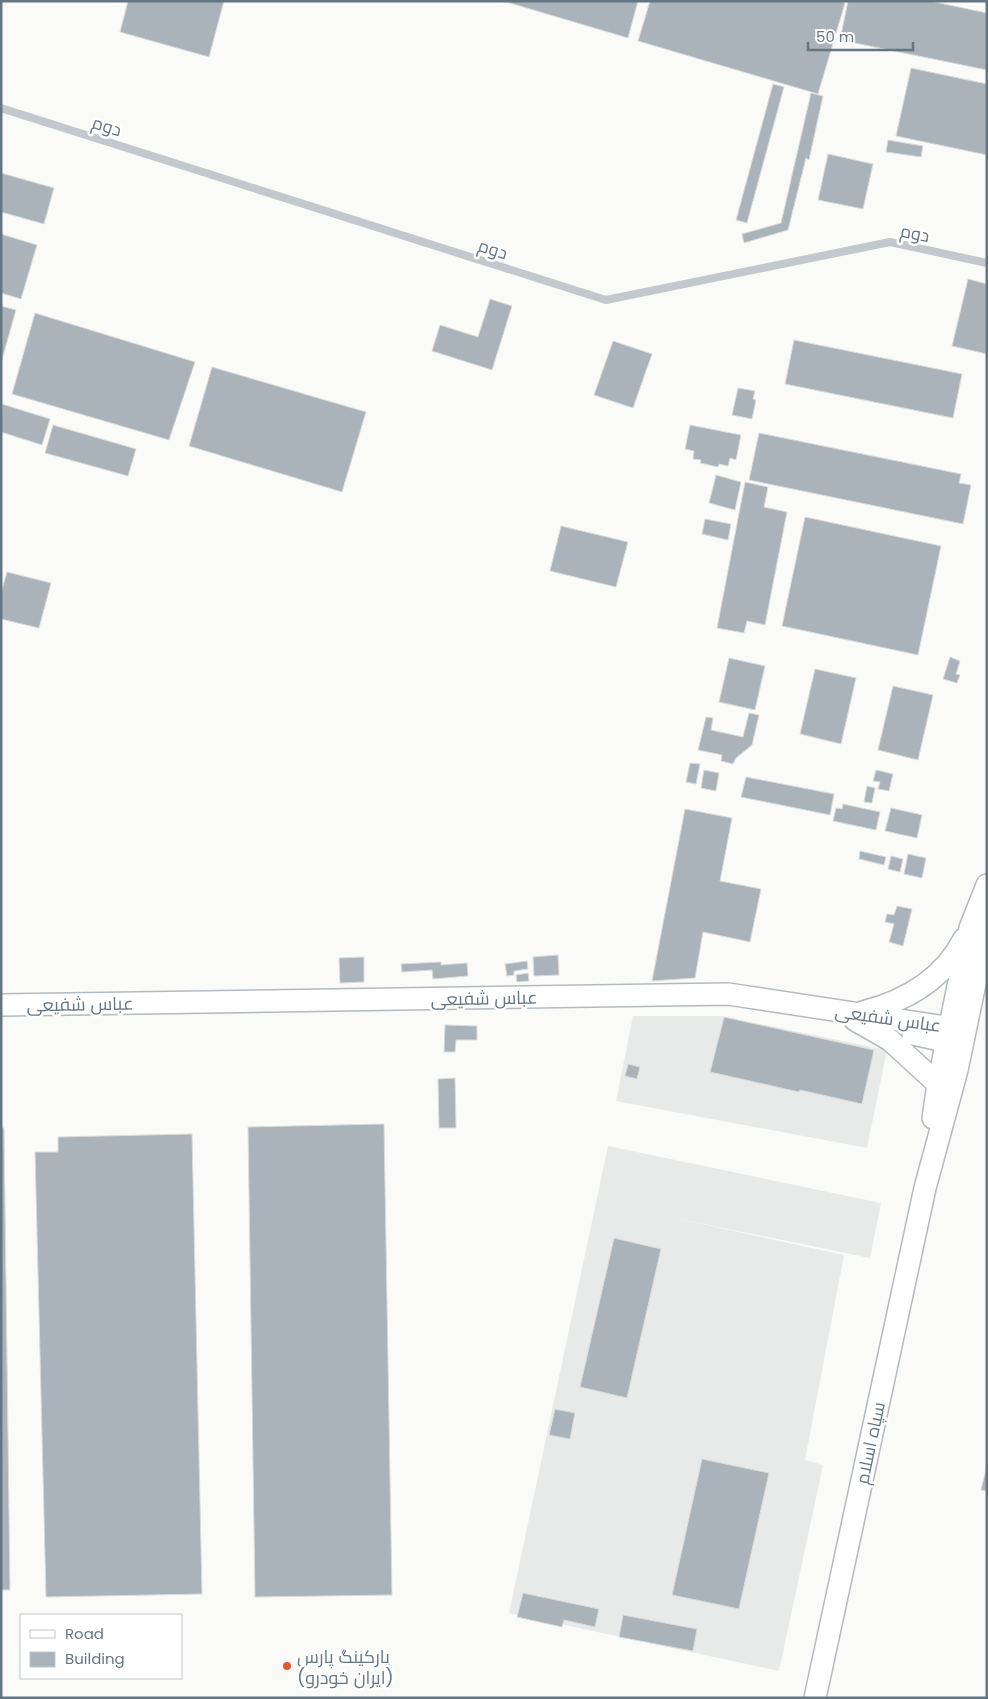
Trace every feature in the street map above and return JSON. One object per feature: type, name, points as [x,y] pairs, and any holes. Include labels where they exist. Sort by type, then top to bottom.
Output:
[{"type":"main road","name":"سپاه اسلام","points":[[925,1188],[938,1084],[956,1036],[986,931],[979,923],[987,885]]},
{"type":"main road","points":[[856,1017],[910,995],[927,984],[958,951],[979,923]]},
{"type":"main road","name":"عباس شفیعی","points":[[1,1005],[728,994],[956,1036]]},
{"type":"main road","name":"عباس شفیعی","points":[[1,1016],[727,1001],[856,1017]]},
{"type":"main road","points":[[856,1017],[890,1040],[938,1084]]},
{"type":"main road","name":"سپاه اسلام","points":[[816,1698],[925,1188],[953,1088],[956,1036]]},
{"type":"lane","name":"دوم","points":[[1,108],[606,300],[890,242],[987,263]]},
{"type":"shaded area","points":[[633,1016],[720,1016],[887,1050],[867,1148],[616,1101]]},
{"type":"shaded area","points":[[608,1146],[881,1203],[870,1258],[665,1216],[844,1255],[805,1460],[823,1465],[779,1671],[509,1613]]},
{"type":"building","points":[[128,1],[224,1],[209,57],[120,32]]},
{"type":"building","points":[[503,1],[638,1],[628,38]]},
{"type":"building","points":[[650,1],[839,1],[845,3],[818,94],[638,41]]},
{"type":"building","points":[[848,1],[930,1],[987,13],[987,70],[840,40]]},
{"type":"building","points":[[911,68],[987,84],[987,155],[896,136]]},
{"type":"building","points":[[773,84],[784,87],[747,223],[736,220]]},
{"type":"building","points":[[811,93],[823,96],[809,160],[806,158],[788,230],[744,243],[742,234],[781,223]]},
{"type":"building","points":[[888,140],[923,146],[921,157],[886,152]]},
{"type":"building","points":[[828,154],[873,164],[863,209],[818,200]]},
{"type":"building","points":[[1,173],[54,188],[44,224],[1,212]]},
{"type":"building","points":[[1,234],[37,245],[21,299],[1,293]]},
{"type":"building","points":[[968,279],[987,284],[987,354],[952,346]]},
{"type":"building","points":[[490,299],[512,306],[492,370],[432,351],[440,325],[478,337]]},
{"type":"building","points":[[1,306],[16,310],[1,363]]},
{"type":"building","points":[[35,313],[195,362],[169,440],[12,394]]},
{"type":"building","points":[[794,340],[962,374],[953,418],[785,384]]},
{"type":"building","points":[[613,341],[652,354],[633,408],[594,395]]},
{"type":"building","points":[[212,367],[366,412],[342,492],[189,446]]},
{"type":"building","points":[[738,388],[755,391],[753,399],[756,400],[752,419],[732,415]]},
{"type":"building","points":[[2,404],[50,419],[42,445],[1,432]]},
{"type":"building","points":[[53,425],[136,449],[128,476],[45,453]]},
{"type":"building","points":[[690,425],[741,435],[736,460],[730,458],[728,466],[719,464],[718,467],[700,463],[701,460],[693,459],[694,451],[685,449]]},
{"type":"building","points":[[759,433],[961,474],[959,483],[971,485],[963,524],[749,480]]},
{"type":"building","points":[[716,475],[741,482],[735,510],[709,503]]},
{"type":"building","points":[[745,482],[768,487],[764,507],[787,512],[765,625],[747,621],[744,633],[717,628]]},
{"type":"building","points":[[805,517],[941,546],[918,655],[782,626]]},
{"type":"building","points":[[705,519],[731,524],[728,540],[702,534]]},
{"type":"building","points":[[561,526],[628,542],[616,587],[550,571]]},
{"type":"building","points":[[7,572],[51,583],[39,628],[1,619],[1,593]]},
{"type":"building","points":[[950,657],[960,661],[956,674],[960,675],[957,683],[943,679]]},
{"type":"building","points":[[729,658],[765,666],[755,710],[719,702]]},
{"type":"building","points":[[815,669],[856,678],[841,744],[800,734]]},
{"type":"building","points":[[893,686],[933,695],[918,760],[878,750]]},
{"type":"building","points":[[749,713],[759,715],[752,745],[736,758],[733,764],[721,761],[722,755],[698,750],[706,717],[713,718],[711,730],[743,737]]},
{"type":"building","points":[[690,763],[700,764],[696,784],[686,782]]},
{"type":"building","points":[[704,770],[719,773],[716,791],[701,788]]},
{"type":"building","points":[[876,770],[893,774],[889,791],[878,789],[880,782],[873,781]]},
{"type":"building","points":[[746,777],[834,794],[830,815],[741,797]]},
{"type":"building","points":[[867,786],[875,788],[872,803],[864,802]]},
{"type":"building","points":[[843,804],[880,812],[876,830],[833,821],[836,808],[842,809]]},
{"type":"building","points":[[891,808],[922,815],[917,838],[885,831]]},
{"type":"building","points":[[685,809],[732,818],[720,881],[761,889],[750,942],[703,932],[695,978],[652,981]]},
{"type":"building","points":[[860,851],[886,857],[884,865],[859,859]]},
{"type":"building","points":[[908,854],[926,858],[922,878],[904,874]]},
{"type":"building","points":[[891,856],[903,859],[900,872],[888,869]]},
{"type":"building","points":[[897,906],[912,909],[903,946],[889,942],[894,924],[885,922],[887,914],[894,915]]},
{"type":"building","points":[[558,955],[559,975],[534,976],[533,957]]},
{"type":"building","points":[[364,957],[364,982],[340,983],[339,958]]},
{"type":"building","points":[[527,961],[528,969],[514,971],[514,975],[507,976],[505,964]]},
{"type":"building","points":[[441,962],[441,965],[467,963],[468,976],[433,979],[432,970],[402,972],[401,964]]},
{"type":"building","points":[[528,973],[529,981],[517,982],[516,975]]},
{"type":"building","points":[[724,1017],[874,1050],[862,1104],[710,1072]]},
{"type":"building","points":[[445,1025],[477,1026],[477,1040],[456,1040],[455,1052],[444,1052]]},
{"type":"building","points":[[628,1064],[640,1067],[637,1079],[625,1076]]},
{"type":"building","points":[[455,1078],[456,1128],[439,1128],[438,1079]]},
{"type":"building","points":[[384,1124],[392,1595],[255,1597],[248,1127]]},
{"type":"building","points":[[1,1128],[4,1128],[10,1590],[1,1590]]},
{"type":"building","points":[[192,1134],[202,1594],[46,1597],[35,1152],[58,1152],[58,1137]]},
{"type":"building","points":[[614,1238],[661,1249],[627,1398],[580,1387]]},
{"type":"building","points":[[555,1409],[575,1413],[570,1439],[549,1435]]},
{"type":"building","points":[[702,1459],[769,1473],[739,1609],[672,1595]]},
{"type":"building","points":[[987,1465],[987,1491],[981,1490]]},
{"type":"building","points":[[523,1593],[599,1609],[595,1627],[564,1620],[562,1627],[517,1617]]},
{"type":"building","points":[[623,1615],[697,1629],[693,1651],[619,1637]]},
{"type":"place","name":"پارکینگ پارس (ایران خودرو)","points":[[287,1666]]}]
